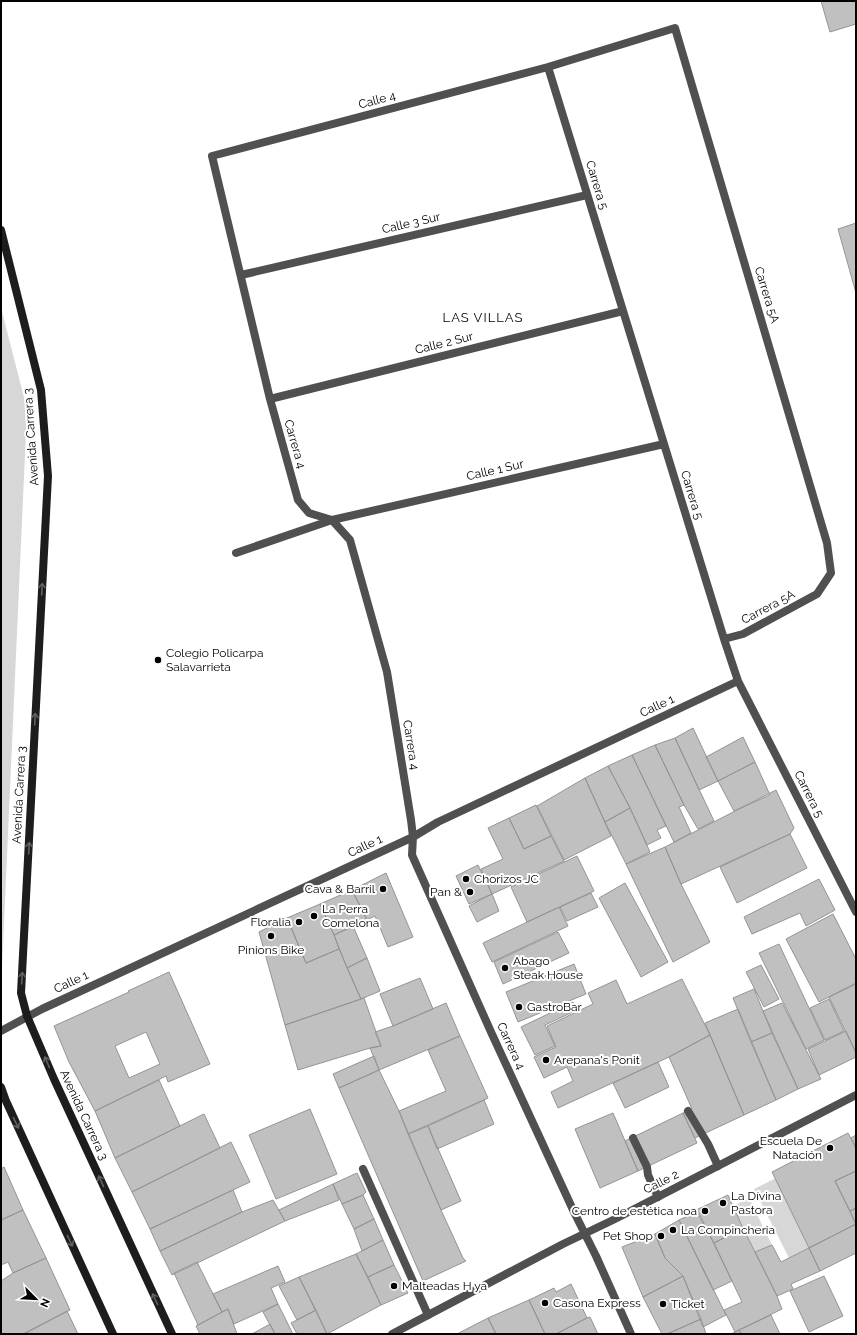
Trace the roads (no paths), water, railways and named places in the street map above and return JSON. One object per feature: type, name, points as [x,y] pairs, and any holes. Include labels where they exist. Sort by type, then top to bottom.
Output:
[{"type":"main road","name":"Avenida Carrera 3","points":[[1,230],[41,390],[48,476],[21,993],[27,1016],[54,1079],[172,1334]]},
{"type":"main road","points":[[1,1087],[112,1334]]},
{"type":"street","name":"Carrera 5A","points":[[548,67],[675,28],[828,542],[830,573],[817,594],[743,634],[724,639]]},
{"type":"street","name":"Calle 4","points":[[212,156],[548,67]]},
{"type":"street","name":"Carrera 5","points":[[548,67],[738,681],[856,912]]},
{"type":"street","name":"Carrera 4","points":[[212,156],[270,399],[298,500],[309,513],[332,520],[350,540],[387,672],[413,837],[412,855],[491,1032],[631,1334]]},
{"type":"street","name":"Calle 3 Sur","points":[[241,275],[587,195]]},
{"type":"street","name":"Calle 2 Sur","points":[[270,399],[623,311]]},
{"type":"street","name":"Calle 1 Sur","points":[[236,553],[332,520],[664,444]]},
{"type":"street","name":"Calle 1","points":[[1,1031],[27,1016],[413,837],[432,825],[738,681]]},
{"type":"street","name":"Calle 2","points":[[392,1334],[856,1095]]},
{"type":"street","points":[[688,1110],[708,1144],[718,1166]]},
{"type":"street","points":[[633,1138],[647,1167],[648,1175],[658,1197]]},
{"type":"street","points":[[363,1169],[428,1315]]},
{"type":"place","name":"Colegio Policarpa Salavarrieta","points":[[158,660]]},
{"type":"place","name":"Chorizos JC","points":[[466,879]]},
{"type":"place","name":"Cava & Barril","points":[[383,889]]},
{"type":"place","name":"Pan &","points":[[470,892]]},
{"type":"place","name":"La Perra Comelona","points":[[314,916]]},
{"type":"place","name":"Floralia","points":[[299,922]]},
{"type":"place","name":"Pinions Bike","points":[[271,936]]},
{"type":"place","name":"Abago Steak House","points":[[505,968]]},
{"type":"place","name":"GastroBar","points":[[519,1007]]},
{"type":"place","name":"Arepana's Ponit","points":[[546,1060]]},
{"type":"place","name":"Escuela De Natación","points":[[830,1148]]},
{"type":"place","name":"La Dívina Pastora","points":[[723,1203]]},
{"type":"place","name":"Centro de estética noa","points":[[705,1211]]},
{"type":"place","name":"La Compincheria","points":[[673,1230]]},
{"type":"place","name":"Pet Shop","points":[[661,1236]]},
{"type":"place","name":"Malteadas H ya","points":[[394,1286]]},
{"type":"place","name":"Casona Express","points":[[545,1303]]},
{"type":"place","name":"Ticket","points":[[663,1304]]},
{"type":"district","name":"LAS VILLAS","points":[[483,317]]}]
